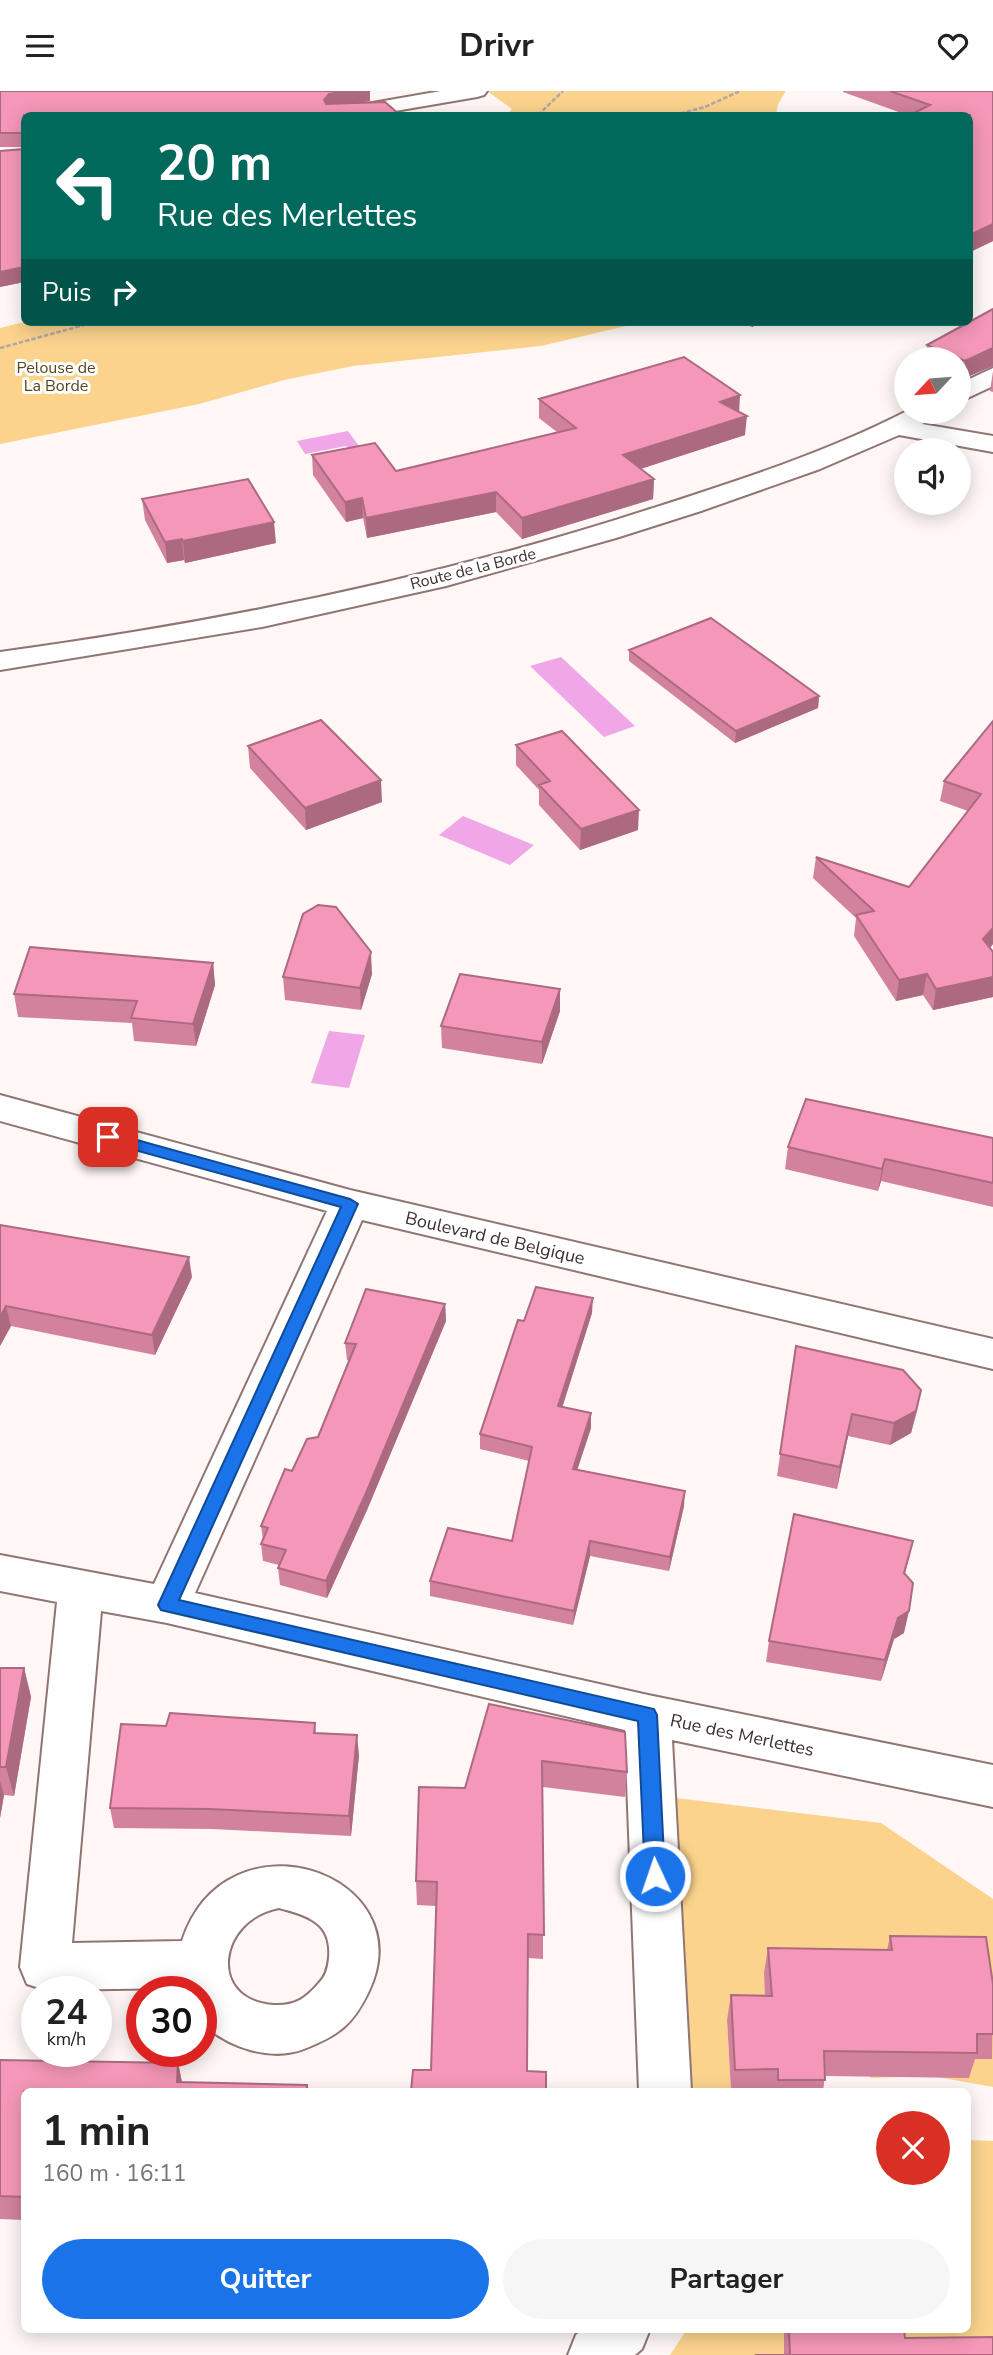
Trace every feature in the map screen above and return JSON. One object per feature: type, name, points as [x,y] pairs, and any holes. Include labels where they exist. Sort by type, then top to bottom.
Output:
[{"type":"street","points":[[355,112],[477,91]]},
{"type":"street","points":[[971,388],[993,376]]},
{"type":"street","name":"Route de la Borde","points":[[0,661],[217,628],[380,593],[519,558],[646,520],[777,476],[903,424]]},
{"type":"street","points":[[897,427],[993,444]]},
{"type":"street","name":"Boulevard de Belgique","points":[[0,1108],[350,1204],[993,1354]]},
{"type":"street","points":[[167,1605],[350,1204]]},
{"type":"street","name":"Rue des Merlettes","points":[[0,1573],[167,1605],[648,1715],[993,1786]]},
{"type":"street","points":[[81,1588],[45,1967],[202,1964]]},
{"type":"street","points":[[648,1715],[665,2088]]},
{"type":"street","points":[[596,2355],[618,2333]]},
{"type":"path","points":[[541,112],[563,91]]},
{"type":"path","points":[[686,112],[705,107],[740,91]]},
{"type":"path","points":[[0,348],[80,326]]},
{"type":"green space","points":[[487,91],[786,91],[777,112],[510,112],[512,109]]},
{"type":"green space","name":"Pelouse de La Borde","points":[[21,323],[21,326],[626,326],[541,346],[353,366],[284,380],[199,404],[0,444],[0,328]]},
{"type":"green space","points":[[676,1798],[881,1823],[993,1899],[993,2087],[937,2077],[884,1962],[900,2077],[870,2078],[858,1975],[764,1973],[767,2021],[727,2021],[731,2088],[691,2088]]},
{"type":"green space","points":[[971,2140],[993,2141],[993,2355],[897,2355],[894,2333],[971,2333]]},
{"type":"green space","points":[[684,2333],[784,2333],[784,2355],[670,2355]]},
{"type":"shaded area","points":[[348,431],[359,446],[305,454],[297,441]]},
{"type":"shaded area","points":[[561,657],[635,726],[604,737],[530,666]]},
{"type":"shaded area","points":[[463,816],[534,845],[510,865],[439,835]]},
{"type":"shaded area","points":[[329,1031],[365,1035],[349,1088],[311,1083]]},
{"type":"building","points":[[0,91],[346,91],[329,94],[324,100],[326,104],[385,102],[397,112],[21,112],[21,133],[0,133]]},
{"type":"building","points":[[890,91],[993,91],[993,224],[973,234],[973,112],[916,112],[930,105]]},
{"type":"building","points":[[21,149],[21,268],[0,272],[0,151]]},
{"type":"building","points":[[993,309],[993,348],[971,358],[971,347],[927,345],[962,326],[973,326],[973,320]]},
{"type":"building","points":[[684,357],[740,395],[720,402],[747,416],[623,455],[654,479],[522,518],[496,492],[366,518],[362,498],[345,502],[312,455],[375,443],[396,471],[576,428],[539,399]]},
{"type":"building","points":[[248,479],[274,522],[183,541],[165,542],[142,499]]},
{"type":"building","points":[[711,618],[819,696],[736,731],[629,650]]},
{"type":"building","points":[[321,720],[381,780],[305,808],[248,746]]},
{"type":"building","points":[[993,721],[993,928],[983,939],[993,952],[993,977],[936,989],[927,974],[899,980],[856,915],[874,911],[816,857],[909,887],[981,794],[944,781]]},
{"type":"building","points":[[562,731],[639,810],[581,829],[539,785],[550,781],[516,745]]},
{"type":"building","points":[[318,905],[336,907],[371,952],[360,988],[283,977],[303,914]]},
{"type":"building","points":[[30,947],[213,963],[193,1024],[131,1018],[137,1001],[14,994]]},
{"type":"building","points":[[460,974],[560,989],[542,1042],[441,1026]]},
{"type":"building","points":[[806,1099],[993,1138],[993,1183],[885,1159],[882,1169],[788,1147]]},
{"type":"building","points":[[0,1225],[189,1257],[152,1335],[6,1306],[0,1317]]},
{"type":"building","points":[[536,1287],[593,1298],[558,1406],[591,1413],[573,1469],[685,1491],[670,1557],[590,1541],[574,1611],[430,1581],[448,1528],[512,1541],[532,1447],[480,1434],[518,1320],[524,1321]]},
{"type":"building","points":[[366,1289],[445,1304],[326,1581],[278,1568],[286,1550],[261,1544],[268,1528],[261,1526],[285,1469],[292,1471],[307,1439],[318,1437],[356,1344],[345,1343]]},
{"type":"building","points":[[796,1346],[903,1370],[921,1390],[916,1411],[894,1423],[852,1414],[840,1467],[780,1454]]},
{"type":"building","points":[[794,1514],[913,1541],[904,1573],[913,1583],[909,1611],[898,1618],[885,1660],[769,1641]]},
{"type":"building","points":[[0,1668],[24,1668],[6,1767],[0,1767]]},
{"type":"building","points":[[489,1704],[625,1732],[627,1772],[542,1761],[544,1935],[528,1934],[527,2071],[546,2072],[546,2088],[411,2088],[413,2070],[431,2070],[437,1882],[416,1881],[419,1787],[465,1788]]},
{"type":"building","points":[[170,1713],[315,1723],[314,1733],[357,1735],[349,1816],[210,1809],[110,1808],[121,1724],[166,1726]]},
{"type":"building","points":[[890,1936],[986,1937],[993,1984],[993,2034],[977,2034],[977,2053],[824,2051],[825,2080],[778,2080],[778,2069],[735,2070],[731,1995],[772,1996],[768,1948],[892,1950]]},
{"type":"building","points":[[0,2060],[21,2060],[21,2067],[112,2067],[112,2062],[126,2062],[126,2067],[178,2067],[177,2082],[307,2085],[307,2088],[21,2088],[21,2197],[0,2196]]},
{"type":"building","points":[[789,2333],[904,2333],[905,2338],[993,2337],[993,2355],[790,2355]]},
{"type":"route","points":[[108,1137],[350,1204],[167,1605],[648,1715],[655,1876]]}]
